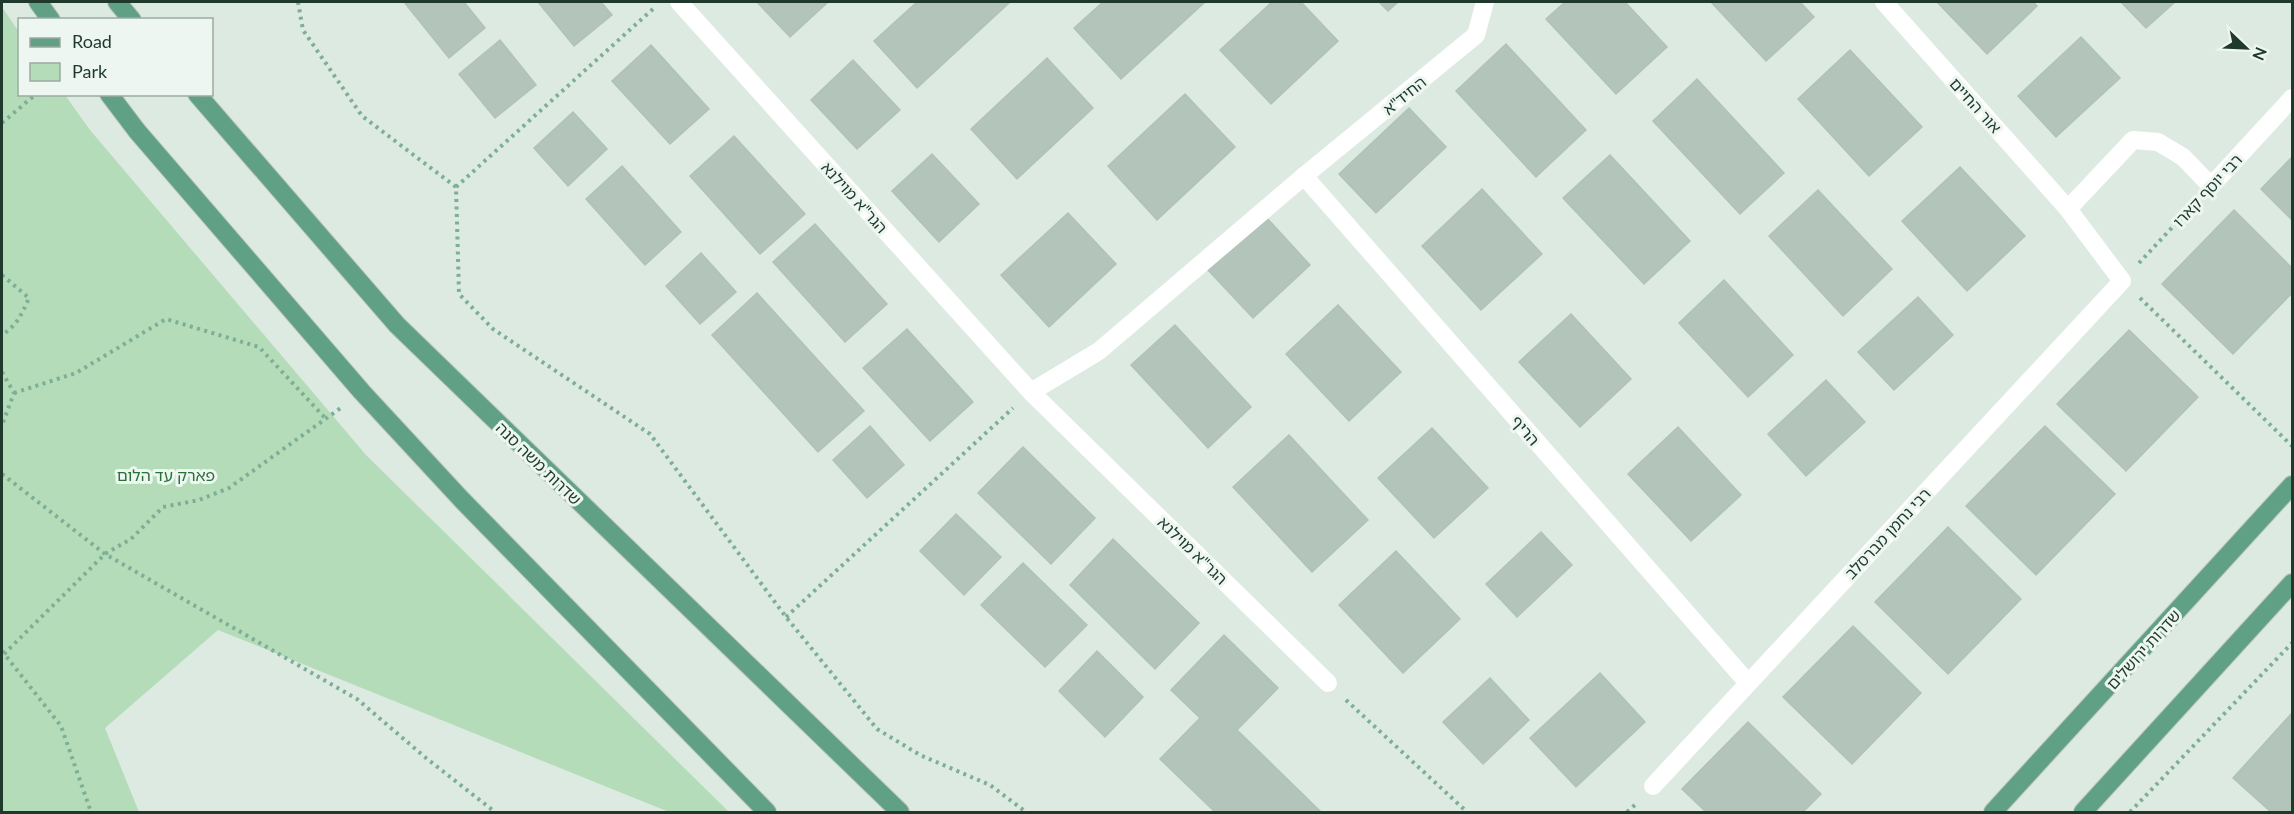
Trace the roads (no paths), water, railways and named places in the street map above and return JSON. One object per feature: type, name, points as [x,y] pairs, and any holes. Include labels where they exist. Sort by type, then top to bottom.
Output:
[{"type":"main road","points":[[38,2],[50,18]]},
{"type":"main road","points":[[117,2],[130,18]]},
{"type":"main road","points":[[111,96],[137,131],[362,392],[462,500],[767,813]]},
{"type":"main road","name":"שדרות משה סנה","points":[[199,96],[397,325],[900,813]]},
{"type":"main road","name":"שדרות ירושלים","points":[[1993,813],[2292,485]]},
{"type":"main road","points":[[2083,813],[2292,583]]},
{"type":"street","name":"הגר\"א מוילנא","points":[[679,2],[1031,392],[1328,683]]},
{"type":"street","name":"החיד\"א","points":[[1304,176],[1476,35],[1485,2]]},
{"type":"street","name":"אור החיים","points":[[1884,2],[2068,209],[2122,281]]},
{"type":"street","name":"רבי יוסף קארו","points":[[2068,209],[2133,140],[2158,142],[2183,157],[2211,186],[2292,98]]},
{"type":"street","points":[[1031,392],[1099,351],[1304,176]]},
{"type":"street","name":"הריף","points":[[1304,176],[1748,683]]},
{"type":"street","name":"רבי נחמן מברסלב","points":[[1653,786],[2122,281]]},
{"type":"park label","name":"פארק עד הלום","points":[[166,474]]}]
